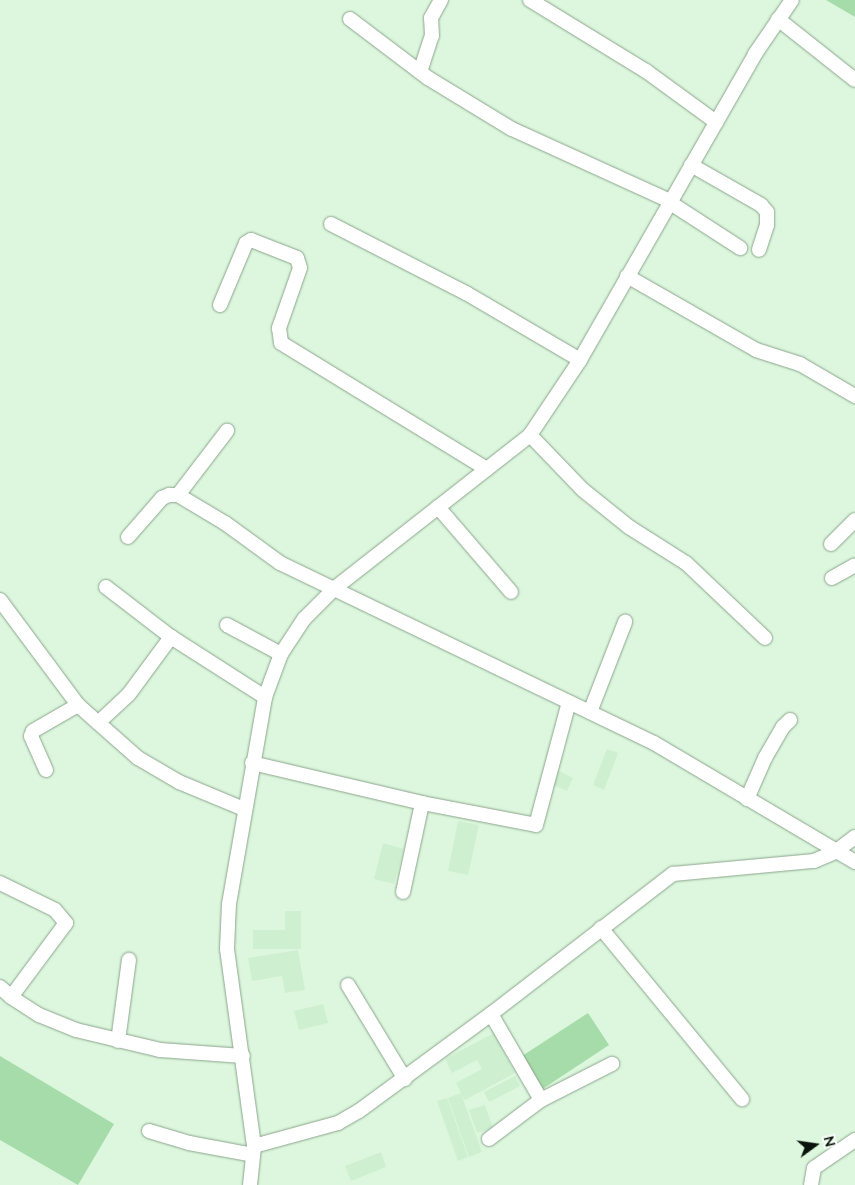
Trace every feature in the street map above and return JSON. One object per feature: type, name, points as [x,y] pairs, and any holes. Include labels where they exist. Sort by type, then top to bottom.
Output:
[{"type":"street","points":[[420,72],[432,36],[432,18],[441,0]]},
{"type":"street","points":[[530,0],[646,71],[716,122]]},
{"type":"street","points":[[250,1185],[253,1151],[243,1056],[228,949],[229,904],[252,762],[265,697],[280,654],[304,618],[335,588],[530,435],[580,360],[716,122],[778,19],[792,0]]},
{"type":"street","points":[[350,19],[420,72],[512,129],[670,202],[740,248]]},
{"type":"street","points":[[778,19],[855,80]]},
{"type":"street","points":[[691,165],[761,204],[767,212],[767,225],[758,250]]},
{"type":"street","points":[[331,224],[466,293],[580,360]]},
{"type":"street","points":[[220,305],[246,243],[250,240],[297,258],[300,268],[279,328],[281,343],[487,468]]},
{"type":"street","points":[[627,276],[756,350],[800,364],[855,396]]},
{"type":"street","points":[[178,495],[227,431]]},
{"type":"street","points":[[530,435],[583,490],[629,527],[686,563],[765,638]]},
{"type":"street","points":[[128,537],[162,498],[178,495],[225,523],[280,563],[654,743],[835,852],[855,862]]},
{"type":"street","points":[[438,507],[510,592]]},
{"type":"street","points":[[831,544],[855,520]]},
{"type":"street","points":[[832,578],[855,565]]},
{"type":"street","points":[[106,587],[171,637],[265,697]]},
{"type":"street","points":[[0,600],[78,705],[138,758],[179,782],[244,809]]},
{"type":"street","points":[[590,712],[624,622]]},
{"type":"street","points":[[227,625],[280,654]]},
{"type":"street","points":[[98,723],[129,694],[171,637]]},
{"type":"street","points":[[252,762],[422,803],[536,825],[569,702]]},
{"type":"street","points":[[46,770],[31,736],[33,731],[78,705]]},
{"type":"street","points":[[747,799],[765,758],[783,727],[790,720]]},
{"type":"street","points":[[403,892],[422,803]]},
{"type":"street","points":[[149,1131],[189,1143],[253,1151],[338,1123],[405,1079],[673,874],[814,861],[835,852],[855,837]]},
{"type":"street","points":[[0,883],[55,910],[63,917],[66,924],[11,997]]},
{"type":"street","points":[[601,928],[742,1099]]},
{"type":"street","points":[[118,1042],[130,960]]},
{"type":"street","points":[[348,985],[405,1079]]},
{"type":"street","points":[[0,987],[11,997],[39,1015],[76,1030],[118,1042],[160,1050],[243,1056]]},
{"type":"street","points":[[491,1014],[541,1100]]},
{"type":"street","points":[[490,1139],[541,1100],[612,1064]]},
{"type":"street","points":[[811,1185],[814,1168],[821,1161],[855,1140]]},
{"type":"shaded area","points":[[826,0],[855,0],[855,17]]},
{"type":"shaded area","points":[[607,749],[618,753],[604,790],[593,785]]},
{"type":"shaded area","points":[[557,770],[573,778],[567,791],[551,784]]},
{"type":"shaded area","points":[[458,821],[479,825],[468,875],[448,871]]},
{"type":"shaded area","points":[[383,843],[404,849],[394,884],[374,879]]},
{"type":"shaded area","points":[[285,911],[301,911],[301,949],[253,949],[253,930],[285,930]]},
{"type":"shaded area","points":[[298,950],[305,990],[285,993],[282,976],[252,981],[248,958]]},
{"type":"shaded area","points":[[323,1004],[328,1023],[299,1030],[294,1011]]},
{"type":"shaded area","points":[[588,1013],[609,1045],[541,1090],[519,1058]]},
{"type":"shaded area","points":[[494,1033],[515,1073],[465,1100],[462,1096],[482,1152],[469,1157],[448,1098],[461,1093],[456,1083],[482,1069],[477,1060],[452,1073],[445,1059]]},
{"type":"shaded area","points":[[0,1056],[114,1124],[78,1185],[0,1140]]},
{"type":"shaded area","points":[[515,1076],[520,1086],[489,1102],[484,1092]]},
{"type":"shaded area","points":[[447,1098],[468,1157],[458,1161],[437,1101]]},
{"type":"shaded area","points":[[485,1105],[493,1128],[477,1133],[469,1110]]},
{"type":"shaded area","points":[[381,1152],[386,1167],[351,1181],[345,1166]]}]
